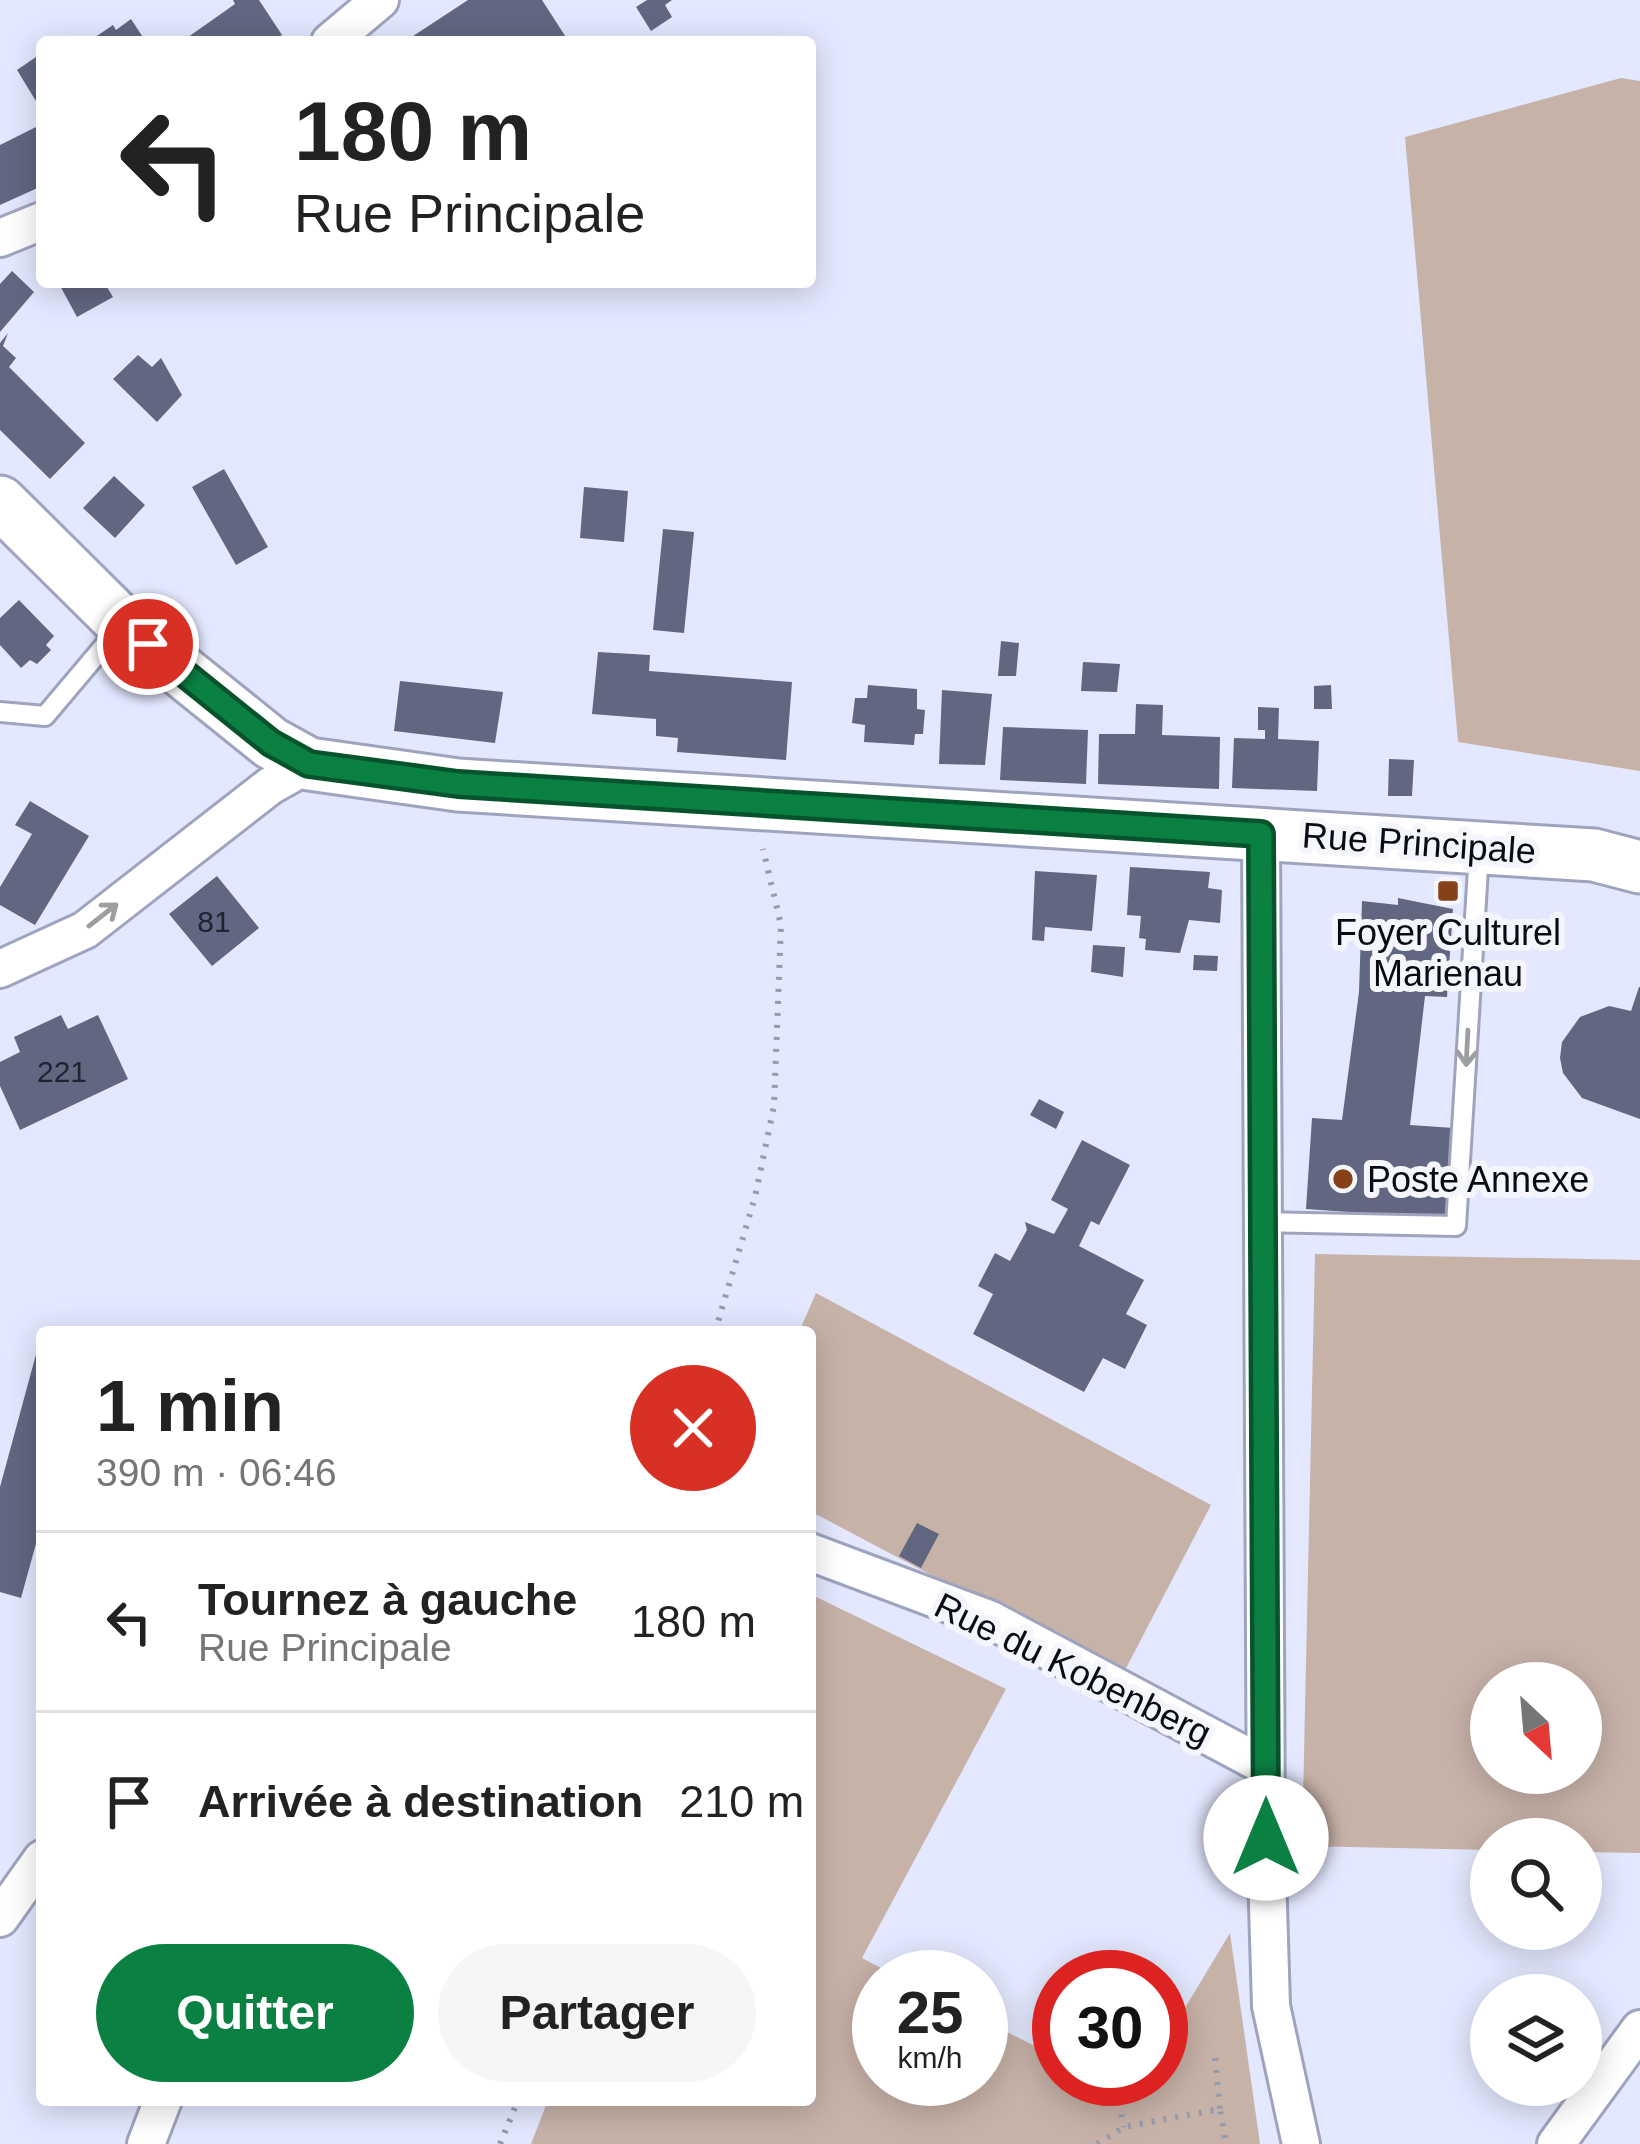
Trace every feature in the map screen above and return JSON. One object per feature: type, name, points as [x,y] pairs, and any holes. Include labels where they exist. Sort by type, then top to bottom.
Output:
[{"type":"main road","name":"Rue Principale","points":[[0,502],[123,624],[271,743],[309,764],[458,784],[1594,855],[1640,867]]},
{"type":"street","points":[[337,36],[380,0]]},
{"type":"street","points":[[0,238],[36,223]]},
{"type":"street","points":[[0,969],[85,930],[270,786],[309,764]]},
{"type":"street","points":[[1261,834],[1265,1766],[1271,2006],[1301,2144]]},
{"type":"street","name":"Rue du Kobenberg","points":[[816,1554],[989,1619],[1265,1766]]},
{"type":"street","points":[[0,1918],[36,1867]]},
{"type":"street","points":[[1556,2144],[1640,2029]]},
{"type":"street","points":[[146,2144],[161,2106]]},
{"type":"lane","points":[[0,712],[45,716],[123,624]]},
{"type":"lane","points":[[1262,1222],[1456,1226],[1479,847]]},
{"type":"path","points":[[717,1326],[755,1197],[774,1106],[781,925],[753,805]]},
{"type":"path","points":[[1215,2058],[1226,2144]]},
{"type":"path","points":[[500,2144],[516,2106]]},
{"type":"path","points":[[1120,2106],[1124,2127]]},
{"type":"path","points":[[1097,2144],[1124,2127],[1220,2109]]},
{"type":"shaded area","points":[[1621,78],[1640,81],[1640,771],[1458,742],[1405,137]]},
{"type":"shaded area","points":[[1315,1254],[1640,1260],[1640,1853],[1602,1852],[1602,1818],[1470,1818],[1470,1850],[1302,1846]]},
{"type":"shaded area","points":[[816,1293],[1211,1505],[1122,1676],[816,1514],[816,1326],[802,1326]]},
{"type":"shaded area","points":[[816,1597],[1006,1689],[866,1950],[852,1950],[852,2106],[1008,2106],[1008,2032],[1032,2044],[1032,2106],[1188,2106],[1188,2003],[1230,1933],[1260,2144],[531,2144],[546,2106],[816,2106]]},
{"type":"building","points":[[233,0],[259,0],[282,35],[190,36],[235,4]]},
{"type":"building","points":[[468,0],[542,0],[565,36],[413,36]]},
{"type":"building","points":[[647,0],[672,0],[665,5],[672,17],[651,31],[636,7]]},
{"type":"building","points":[[131,19],[142,36],[97,36],[113,25],[116,30]]},
{"type":"building","points":[[36,57],[36,101],[17,70]]},
{"type":"building","points":[[36,127],[36,189],[0,205],[0,145]]},
{"type":"building","points":[[12,271],[34,292],[0,332],[0,284]]},
{"type":"building","points":[[61,288],[108,288],[113,297],[77,317]]},
{"type":"building","points":[[8,333],[3,346],[16,358],[9,367],[85,443],[50,479],[0,430],[0,343]]},
{"type":"building","points":[[138,355],[152,367],[161,358],[182,395],[157,422],[113,379]]},
{"type":"building","points":[[224,469],[268,547],[236,565],[192,487]]},
{"type":"building","points":[[114,476],[145,505],[115,538],[83,508]]},
{"type":"building","points":[[584,487],[628,491],[624,542],[580,538]]},
{"type":"building","points":[[663,529],[694,532],[684,633],[653,630]]},
{"type":"building","points":[[19,600],[54,636],[46,645],[51,650],[37,664],[30,660],[21,668],[0,645],[0,618]]},
{"type":"building","points":[[1001,641],[1019,643],[1016,676],[998,676]]},
{"type":"building","points":[[598,652],[650,655],[649,671],[792,682],[786,760],[677,752],[678,738],[656,736],[656,719],[592,714]]},
{"type":"building","points":[[1083,662],[1120,664],[1117,692],[1081,691]]},
{"type":"building","points":[[400,681],[503,692],[495,743],[394,731]]},
{"type":"building","points":[[868,685],[917,689],[917,709],[925,710],[923,734],[915,734],[914,745],[864,742],[865,725],[852,723],[855,698],[867,698]]},
{"type":"building","points":[[1331,685],[1332,709],[1314,709],[1314,686]]},
{"type":"building","points":[[942,690],[992,694],[985,765],[939,764]]},
{"type":"building","points":[[1136,704],[1163,705],[1162,735],[1220,737],[1219,789],[1098,784],[1099,734],[1135,734]]},
{"type":"building","points":[[1258,707],[1279,708],[1278,739],[1319,741],[1317,791],[1232,788],[1234,738],[1265,739],[1265,730],[1258,730]]},
{"type":"building","points":[[1003,727],[1088,730],[1086,784],[1000,780]]},
{"type":"building","points":[[1389,759],[1414,760],[1412,796],[1388,796]]},
{"type":"building","points":[[30,801],[89,836],[35,925],[0,905],[0,887],[32,834],[15,825]]},
{"type":"building","points":[[1130,867],[1210,872],[1208,888],[1222,890],[1220,923],[1189,920],[1180,953],[1145,950],[1146,939],[1139,938],[1141,916],[1127,915]]},
{"type":"building","points":[[1035,871],[1097,875],[1092,931],[1045,927],[1044,941],[1032,940]]},
{"type":"building","points":[[217,876],[259,928],[212,966],[169,914]]},
{"type":"building","points":[[1398,898],[1453,909],[1447,997],[1425,996],[1410,1125],[1454,1128],[1447,1219],[1306,1209],[1312,1118],[1342,1120],[1359,992],[1362,901],[1398,905]]},
{"type":"building","points":[[1093,945],[1125,947],[1123,977],[1091,972]]},
{"type":"building","points":[[1194,955],[1218,956],[1217,971],[1193,970]]},
{"type":"building","points":[[1639,987],[1640,1119],[1582,1098],[1563,1073],[1560,1058],[1562,1042],[1580,1017],[1609,1006],[1631,1011]]},
{"type":"building","points":[[61,1015],[68,1029],[98,1015],[128,1079],[20,1130],[0,1086],[0,1062],[20,1052],[14,1037]]},
{"type":"building","points":[[1039,1099],[1064,1112],[1056,1129],[1030,1115]]},
{"type":"building","points":[[1082,1140],[1130,1165],[1099,1225],[1091,1221],[1079,1246],[1144,1280],[1126,1314],[1147,1325],[1125,1369],[1103,1358],[1084,1392],[973,1334],[993,1294],[978,1286],[995,1253],[1010,1261],[1027,1230],[1025,1222],[1054,1234],[1068,1209],[1051,1200]]},
{"type":"building","points":[[36,1354],[36,1544],[21,1598],[0,1592],[0,1487]]},
{"type":"building","points":[[917,1523],[939,1534],[921,1568],[899,1556]]},
{"type":"place","name":"Foyer Culturel Marienau","points":[[1448,891]]},
{"type":"place","name":"Poste Annexe","points":[[1343,1179]]},
{"type":"route","points":[[148,644],[271,743],[309,764],[367,774],[753,805],[1261,834],[1266,1838]]}]
